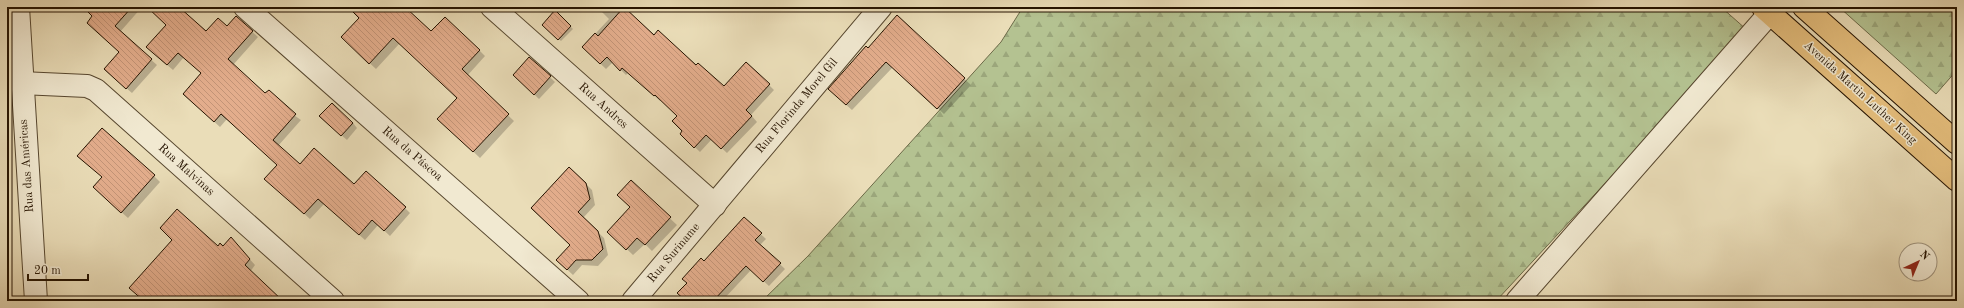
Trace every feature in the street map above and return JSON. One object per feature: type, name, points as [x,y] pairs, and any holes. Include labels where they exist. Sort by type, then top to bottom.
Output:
[{"type":"main road","points":[[1804,7],[1957,143]]},
{"type":"main road","name":"Avenida Martin Luther King","points":[[1767,10],[1957,180]]},
{"type":"street","name":"Rua das Américas","points":[[18,7],[21,83],[36,301]]},
{"type":"street","name":"Rua da Páscoa","points":[[245,7],[578,301]]},
{"type":"street","name":"Rua Andres","points":[[492,7],[715,205]]},
{"type":"street","name":"Rua Florinda Morel Gil","points":[[715,205],[872,10]]},
{"type":"street","points":[[1517,301],[1767,10]]},
{"type":"street","name":"Rua Malvinas","points":[[21,83],[88,86],[96,90],[333,301]]},
{"type":"street","name":"Rua Suriname","points":[[634,301],[715,205]]},
{"type":"green space","points":[[1023,7],[1721,7],[1747,30],[1496,301],[762,301],[808,256],[1001,42]]},
{"type":"green space","points":[[1839,7],[1957,7],[1957,70],[1936,94]]},
{"type":"building","points":[[83,7],[132,7],[115,26],[152,59],[126,89],[104,69],[119,52],[87,23],[92,16]]},
{"type":"building","points":[[147,7],[179,7],[206,31],[218,18],[227,26],[236,16],[253,31],[228,59],[265,93],[269,90],[296,114],[273,140],[300,164],[314,148],[354,184],[366,171],[406,207],[384,231],[372,220],[359,235],[318,199],[304,214],[264,179],[277,165],[221,114],[214,122],[183,94],[201,73],[178,53],[167,65],[146,47],[166,25]]},
{"type":"building","points":[[348,7],[405,7],[431,31],[445,17],[480,50],[462,69],[509,114],[473,152],[437,119],[457,98],[393,38],[369,64],[341,37],[359,18]]},
{"type":"building","points":[[624,7],[654,35],[658,30],[696,65],[698,63],[724,86],[746,62],[770,84],[746,110],[752,116],[721,149],[706,135],[694,148],[680,134],[682,131],[672,121],[677,116],[655,95],[654,96],[622,68],[620,71],[607,57],[600,64],[582,47],[595,33],[598,36]]},
{"type":"building","points":[[555,10],[571,26],[558,40],[542,25]]},
{"type":"building","points":[[897,15],[965,78],[937,109],[886,62],[846,105],[828,89],[866,46],[868,48]]},
{"type":"building","points":[[529,57],[551,76],[534,95],[513,75]]},
{"type":"building","points":[[332,103],[353,123],[341,136],[319,116]]},
{"type":"building","points":[[102,128],[155,175],[121,213],[93,187],[102,177],[77,156]]},
{"type":"building","points":[[569,167],[586,183],[590,199],[578,212],[598,231],[603,249],[592,260],[576,260],[567,270],[556,260],[570,245],[531,208]]},
{"type":"building","points":[[631,180],[671,217],[645,245],[637,238],[626,250],[607,232],[630,207],[617,195]]},
{"type":"building","points":[[177,209],[218,246],[220,243],[223,246],[231,237],[250,259],[245,265],[283,301],[144,301],[129,288],[172,240],[160,228]]},
{"type":"building","points":[[744,217],[762,233],[755,240],[781,263],[763,282],[746,266],[713,301],[686,301],[677,293],[687,283],[682,279],[701,258],[704,261]]}]
